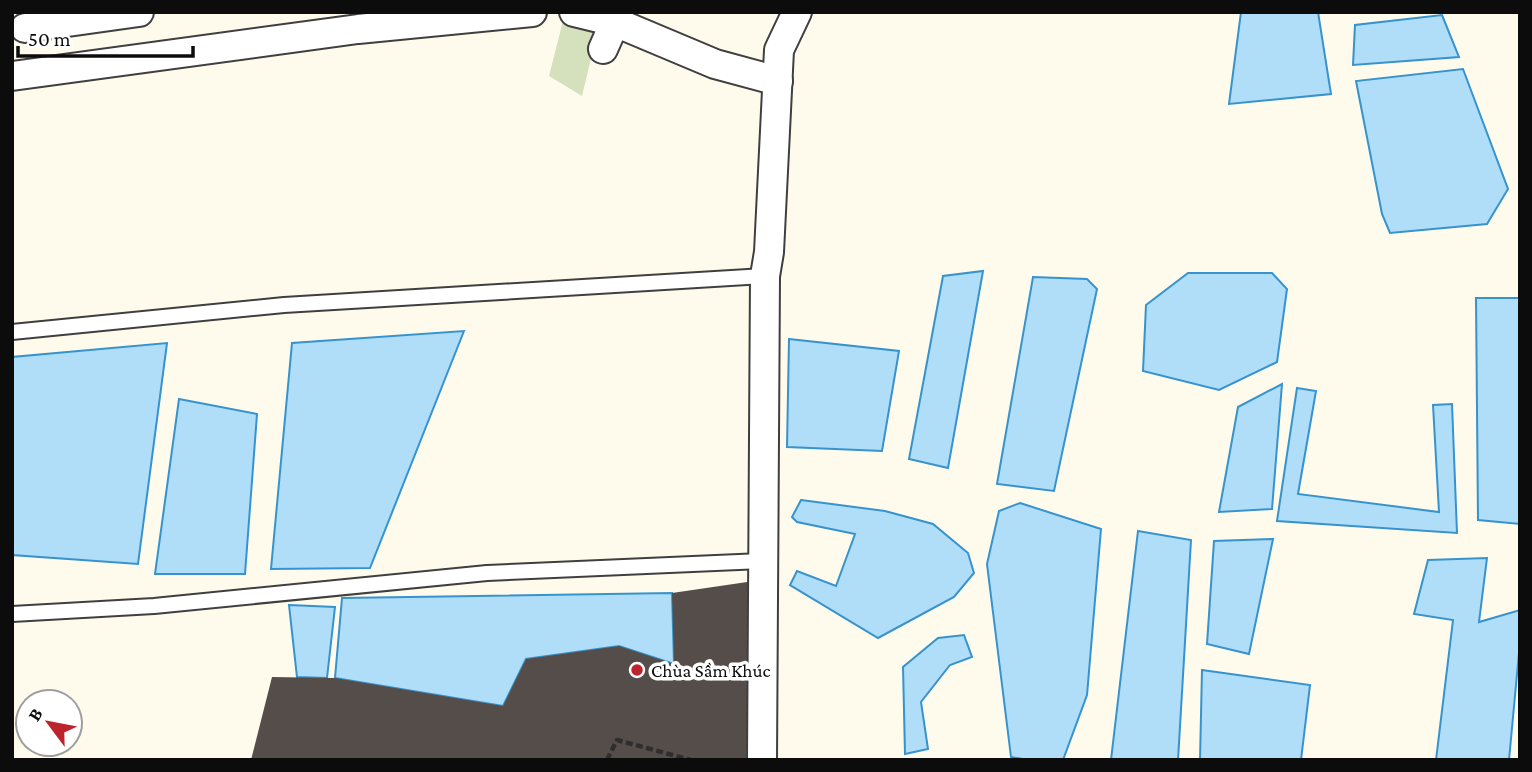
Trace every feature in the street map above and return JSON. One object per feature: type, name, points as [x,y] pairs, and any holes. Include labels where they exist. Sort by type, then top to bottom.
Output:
[{"type":"street","points":[[25,28],[139,12]]},
{"type":"street","points":[[12,76],[350,21],[532,12]]},
{"type":"street","points":[[574,12],[615,22],[715,64],[778,81]]},
{"type":"street","points":[[762,760],[765,276],[769,252],[779,50],[797,12]]},
{"type":"street","points":[[603,49],[615,22]]},
{"type":"lane","points":[[12,332],[284,305],[765,276]]},
{"type":"lane","points":[[12,614],[154,606],[487,573],[762,561]]},
{"type":"path","points":[[607,760],[617,740],[691,760]]},
{"type":"green space","points":[[564,17],[599,25],[582,96],[549,76]]},
{"type":"water","points":[[1241,12],[1318,12],[1331,94],[1229,104]]},
{"type":"water","points":[[1442,15],[1459,57],[1353,65],[1355,25]]},
{"type":"water","points":[[1463,69],[1508,189],[1487,224],[1390,233],[1382,214],[1356,81]]},
{"type":"water","points":[[983,271],[948,468],[909,459],[943,276]]},
{"type":"water","points":[[1188,273],[1272,273],[1287,289],[1277,362],[1219,390],[1143,371],[1146,305]]},
{"type":"water","points":[[1033,277],[1087,279],[1097,289],[1054,491],[997,484]]},
{"type":"water","points":[[1476,298],[1520,298],[1520,524],[1478,520]]},
{"type":"water","points":[[464,331],[370,568],[271,569],[292,343]]},
{"type":"water","points":[[789,339],[899,351],[882,451],[787,447]]},
{"type":"water","points":[[167,343],[138,564],[12,555],[12,357]]},
{"type":"water","points":[[1282,384],[1272,509],[1219,512],[1238,407]]},
{"type":"water","points":[[1297,388],[1316,391],[1298,494],[1439,512],[1433,405],[1452,404],[1457,533],[1277,521]]},
{"type":"water","points":[[179,399],[257,414],[245,574],[155,574]]},
{"type":"water","points":[[801,500],[885,511],[933,524],[968,553],[974,573],[954,597],[878,638],[790,585],[797,571],[836,586],[855,534],[797,522],[792,517]]},
{"type":"water","points":[[1020,503],[1101,529],[1087,695],[1063,760],[1011,757],[987,564],[999,511]]},
{"type":"water","points":[[1138,531],[1191,540],[1178,760],[1111,760]]},
{"type":"water","points":[[1273,539],[1249,654],[1207,644],[1214,541]]},
{"type":"water","points":[[1487,558],[1479,622],[1520,610],[1520,642],[1509,760],[1436,760],[1453,620],[1414,614],[1428,560]]},
{"type":"water","points":[[672,593],[674,664],[619,646],[526,659],[503,706],[335,678],[342,598]]},
{"type":"water","points":[[289,605],[335,607],[327,678],[297,677]]},
{"type":"water","points":[[964,635],[972,657],[950,665],[921,702],[928,749],[905,754],[903,667],[938,638]]},
{"type":"water","points":[[1202,670],[1310,685],[1301,760],[1200,760]]},
{"type":"building","name":"Chùa Sầm Khúc","points":[[754,581],[753,760],[251,760],[272,677],[335,678],[503,706],[526,659],[619,646],[674,664],[672,593]]},
{"type":"place","name":"Chùa Sầm Khúc","points":[[637,670]]}]
